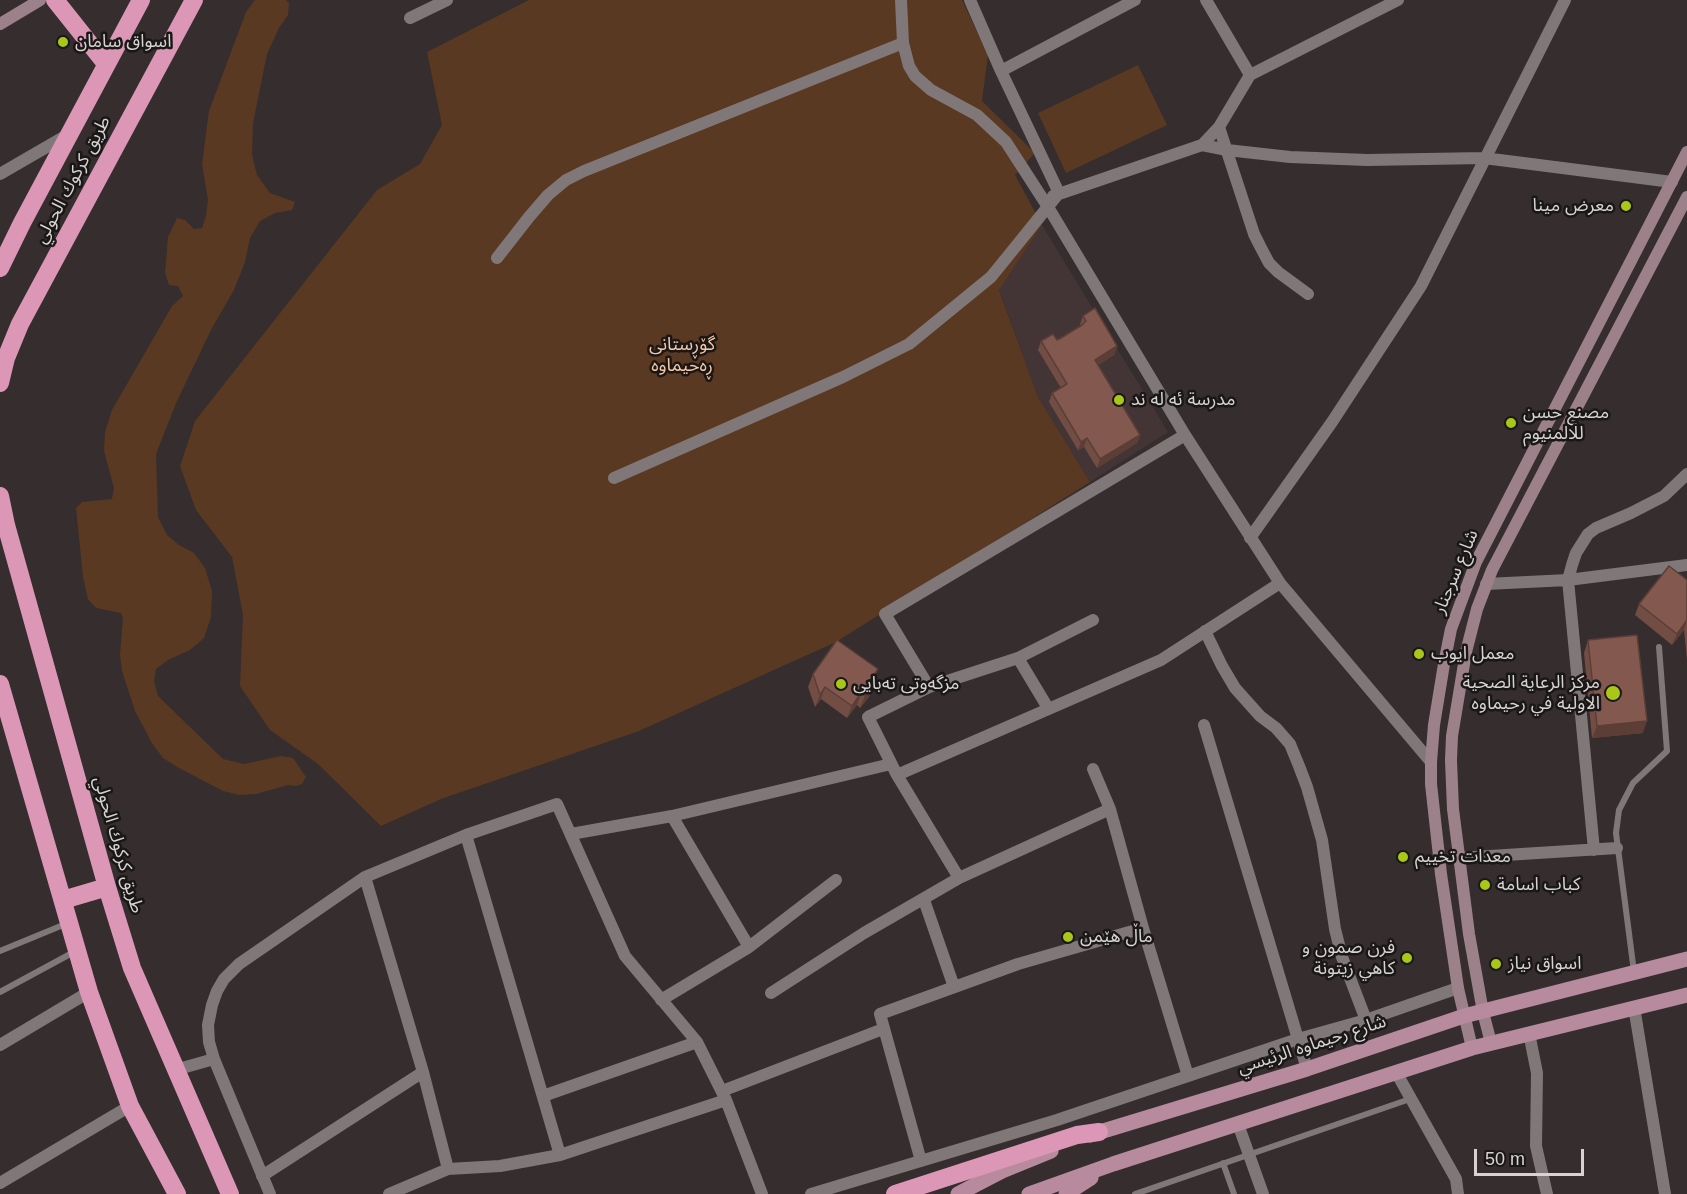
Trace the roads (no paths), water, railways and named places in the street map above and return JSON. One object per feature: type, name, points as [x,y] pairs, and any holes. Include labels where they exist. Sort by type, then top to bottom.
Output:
[{"type":"highway","points":[[55,0],[106,64]]},
{"type":"highway","name":"طريق كركوك الحولي","points":[[0,268],[141,0]]},
{"type":"highway","name":"طريق كركوك الحولي","points":[[0,383],[6,358],[20,324],[194,0]]},
{"type":"highway","name":"طريق كركوك الحولي","points":[[0,496],[6,525],[107,887],[132,968],[230,1194]]},
{"type":"highway","points":[[0,684],[89,992],[130,1106],[177,1194]]},
{"type":"highway","points":[[63,900],[107,887]]},
{"type":"highway","points":[[895,1194],[1077,1135],[1099,1132]]},
{"type":"main road","name":"شارع رحيماوه الرئيسي","points":[[958,1194],[1002,1171],[1099,1132],[1307,1069],[1464,1016],[1687,959]]},
{"type":"main road","points":[[1029,1194],[1113,1164],[1472,1048],[1687,995]]},
{"type":"main road","points":[[1066,1194],[1113,1164]]},
{"type":"street","points":[[0,24],[40,0]]},
{"type":"street","points":[[410,18],[447,0]]},
{"type":"street","points":[[901,0],[903,43],[909,66],[922,84],[961,105],[990,126],[1006,142],[1185,435],[1280,584],[1431,762]]},
{"type":"street","points":[[970,0],[1001,72],[1059,193]]},
{"type":"street","points":[[1001,72],[1135,0]]},
{"type":"street","points":[[1206,0],[1250,75]]},
{"type":"street","points":[[614,478],[843,377],[909,344],[991,277],[1045,203],[1059,193],[1202,145],[1219,127],[1250,75],[1398,0]]},
{"type":"street","points":[[1250,538],[1332,422],[1421,286],[1565,0]]},
{"type":"street","points":[[497,258],[548,195],[566,180],[903,43]]},
{"type":"street","points":[[1219,127],[1254,234],[1269,263],[1289,282],[1308,294]]},
{"type":"street","points":[[0,174],[70,134]]},
{"type":"street","points":[[1202,145],[1290,157],[1367,160],[1484,159],[1672,182]]},
{"type":"street","name":"شارع سرجنار","points":[[1472,1048],[1458,988],[1436,833],[1431,762],[1434,725],[1444,664],[1457,609],[1476,562],[1687,152]]},
{"type":"street","name":"شارع سرجنار","points":[[1491,1043],[1469,934],[1458,858],[1451,782],[1452,736],[1466,652],[1486,584],[1687,197]]},
{"type":"street","points":[[929,687],[885,614],[1185,435]]},
{"type":"street","points":[[1532,454],[1547,463]]},
{"type":"street","points":[[1594,850],[1569,580],[1576,553],[1588,534],[1664,496],[1687,474]]},
{"type":"street","points":[[1486,584],[1569,580],[1687,565]]},
{"type":"street","points":[[571,834],[672,816],[894,769],[1161,660],[1280,584]]},
{"type":"street","points":[[959,878],[894,769],[868,717],[929,687],[1018,658],[1093,620]]},
{"type":"street","points":[[1205,631],[1235,688],[1248,704],[1276,728],[1290,744],[1310,795],[1322,840],[1335,929],[1342,957],[1366,1020]]},
{"type":"street","points":[[1018,658],[1048,708]]},
{"type":"street","points":[[1204,725],[1307,1069]]},
{"type":"street","points":[[1093,769],[1110,809],[1188,1076]]},
{"type":"street","points":[[270,1194],[209,1042],[208,1025],[216,991],[224,980],[239,964],[365,877],[466,836],[557,804],[626,956],[697,1042],[724,1095],[762,1194]]},
{"type":"street","points":[[771,993],[864,933],[959,878],[1110,809]]},
{"type":"street","points":[[672,816],[749,947]]},
{"type":"street","points":[[466,836],[561,1155]]},
{"type":"street","points":[[1458,858],[1617,848]]},
{"type":"street","points":[[365,877],[423,1072],[448,1168]]},
{"type":"street","points":[[661,1000],[749,947],[836,880]]},
{"type":"street","points":[[924,900],[954,987]]},
{"type":"street","points":[[921,1161],[880,1014],[1018,964],[1143,928]]},
{"type":"street","points":[[811,1194],[1057,1120],[1458,988]]},
{"type":"street","points":[[0,1045],[89,992]]},
{"type":"street","points":[[1634,1007],[1665,1194]]},
{"type":"street","points":[[389,1194],[448,1168],[500,1166],[561,1155],[724,1095],[884,1029]]},
{"type":"street","points":[[1529,1033],[1538,1073],[1536,1146],[1547,1194]]},
{"type":"street","points":[[543,1096],[697,1042]]},
{"type":"street","points":[[175,1070],[214,1059]]},
{"type":"street","points":[[262,1176],[423,1072]]},
{"type":"street","points":[[1396,1072],[1456,1179],[1458,1194]]},
{"type":"street","points":[[0,1184],[130,1106]]},
{"type":"street","points":[[1238,1124],[1263,1194]]},
{"type":"lane","points":[[1634,972],[1617,848],[1617,822],[1626,795],[1641,774],[1667,751],[1659,647]]},
{"type":"lane","points":[[0,951],[68,922]]},
{"type":"lane","points":[[0,992],[77,950]]},
{"type":"lane","points":[[1135,1194],[1410,1099]]},
{"type":"lane","points":[[1223,1164],[1234,1194]]},
{"type":"place","name":"اسواق سامان","points":[[63,42]]},
{"type":"place","name":"معرض مينا","points":[[1626,206]]},
{"type":"place","name":"مدرسة ئه له ند","points":[[1119,400]]},
{"type":"place","name":"مصنع حسن للالمنيوم","points":[[1511,423]]},
{"type":"place","name":"معمل ايوب","points":[[1419,654]]},
{"type":"place","name":"مزگەوتی تەبایی","points":[[841,684]]},
{"type":"place","name":"مركز الرعاية الصحیة الاولية في رحيماوه","points":[[1613,693]]},
{"type":"place","name":"معدات تخييم","points":[[1403,857]]},
{"type":"place","name":"كباب اسامة","points":[[1485,885]]},
{"type":"place","name":"ماڵ هێمن","points":[[1068,937]]},
{"type":"place","name":"فرن صمون و كاهي زيتونة","points":[[1407,958]]},
{"type":"place","name":"اسواق نياز","points":[[1496,964]]},
{"type":"park label","name":"گۆڕستانی ڕەحیماوە","points":[[682,355]]}]
